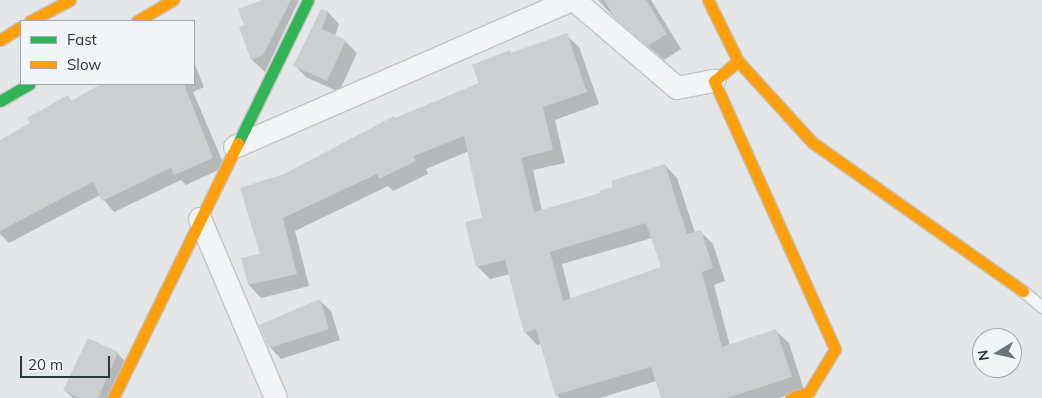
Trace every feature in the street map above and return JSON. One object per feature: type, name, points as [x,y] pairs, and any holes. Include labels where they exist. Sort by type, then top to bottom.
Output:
[{"type":"main road","points":[[32,20],[70,0]]},
{"type":"main road","points":[[139,20],[173,0]]},
{"type":"main road","points":[[113,398],[308,0]]},
{"type":"main road","points":[[708,0],[738,61],[813,143],[1023,291]]},
{"type":"main road","points":[[0,40],[20,28]]},
{"type":"main road","points":[[738,61],[714,81],[835,349],[809,392],[791,398]]},
{"type":"main road","points":[[0,101],[27,85]]},
{"type":"street","points":[[235,147],[573,0],[677,88],[714,81]]},
{"type":"street","points":[[200,219],[276,398]]},
{"type":"lane","points":[[1023,291],[1042,307]]},
{"type":"building","points":[[262,0],[291,0],[263,55],[251,60],[239,27],[244,25],[238,9]]},
{"type":"building","points":[[604,0],[646,0],[667,34],[648,46],[615,18]]},
{"type":"building","points":[[321,9],[328,11],[322,29],[346,40],[327,81],[293,66]]},
{"type":"building","points":[[567,33],[587,92],[543,107],[553,150],[521,158],[534,212],[600,193],[599,191],[613,187],[611,181],[665,164],[687,234],[701,230],[713,268],[702,272],[722,347],[776,329],[792,377],[727,398],[661,398],[651,367],[555,395],[536,329],[524,333],[505,260],[476,267],[465,222],[482,218],[464,136],[414,156],[416,161],[379,179],[377,174],[283,218],[297,274],[248,285],[241,258],[260,254],[240,188],[284,174],[394,116],[395,118],[479,83],[472,65],[510,50],[511,53]],"holes":[[[646,223],[661,267],[563,301],[550,252]]]},
{"type":"building","points":[[99,85],[184,85],[213,158],[174,175],[171,168],[102,201],[93,182],[0,231],[0,140],[30,123],[27,118],[68,95],[71,101]]},
{"type":"building","points":[[320,299],[329,329],[269,348],[259,325]]},
{"type":"building","points":[[88,338],[118,352],[98,398],[79,398],[63,390]]},
{"type":"traffic: fast","points":[[238,143],[308,0]]},
{"type":"traffic: fast","points":[[0,101],[27,85]]},
{"type":"traffic: slow","points":[[32,20],[70,0]]},
{"type":"traffic: slow","points":[[139,20],[173,0]]},
{"type":"traffic: slow","points":[[708,0],[738,61],[813,143],[1023,291]]},
{"type":"traffic: slow","points":[[0,40],[20,28]]},
{"type":"traffic: slow","points":[[738,61],[714,81],[835,349],[809,392],[791,398]]},
{"type":"traffic: slow","points":[[113,398],[238,143]]}]
